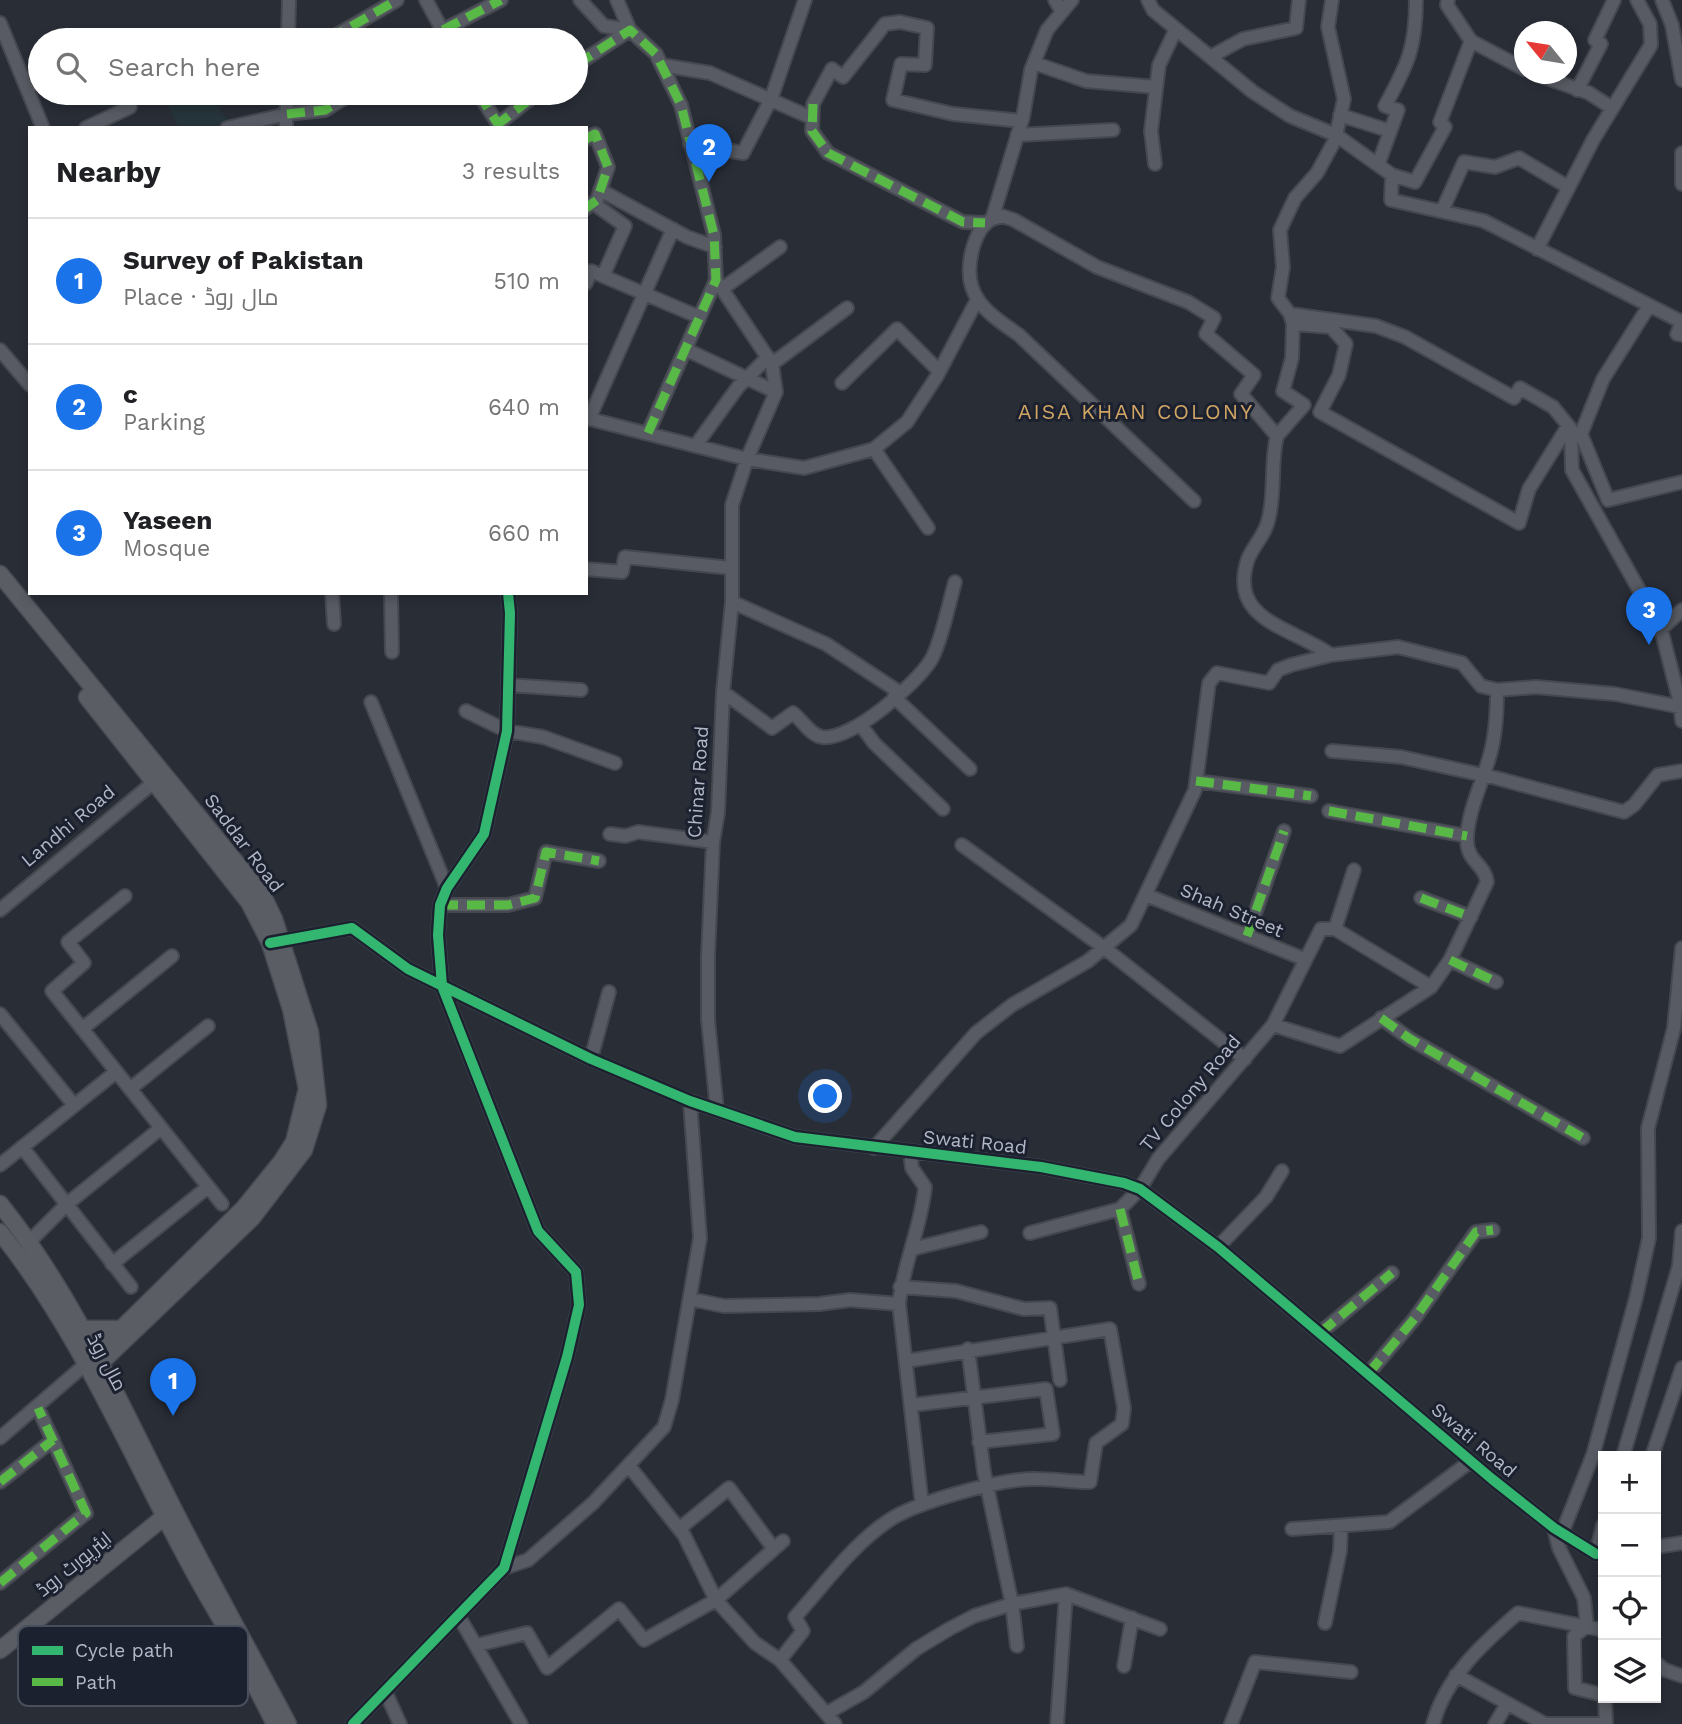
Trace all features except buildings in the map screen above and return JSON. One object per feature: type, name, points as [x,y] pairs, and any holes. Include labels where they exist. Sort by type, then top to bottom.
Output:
[{"type":"main road","points":[[0,574],[159,778],[275,942],[305,1068],[307,1089],[294,1142],[244,1208],[94,1363],[110,1381],[168,1514],[224,1626]]},
{"type":"main road","points":[[0,591],[159,778]]},
{"type":"main road","name":"مال روڈ","points":[[0,1204],[30,1241],[83,1329],[94,1363],[168,1514]]},
{"type":"main road","name":"مال روڈ","points":[[0,1233],[94,1363]]},
{"type":"main road","points":[[83,1329],[126,1332]]},
{"type":"main road","points":[[110,1381],[126,1332]]},
{"type":"main road","points":[[168,1514],[232,1626]]},
{"type":"main road","name":"ایئرپورٹ روڈ","points":[[30,1626],[168,1514]]},
{"type":"main road","name":"ایئرپورٹ روڈ","points":[[0,1650],[18,1635]]},
{"type":"main road","points":[[248,1654],[288,1724]]},
{"type":"main road","points":[[248,1672],[275,1724]]},
{"type":"street","points":[[288,28],[289,0]]},
{"type":"street","points":[[349,28],[397,0]]},
{"type":"street","points":[[426,0],[439,28]]},
{"type":"street","points":[[456,28],[501,0]]},
{"type":"street","points":[[580,0],[604,26],[630,30]]},
{"type":"street","points":[[617,0],[630,30],[656,54],[681,105],[715,247],[719,284],[770,360],[776,392]]},
{"type":"street","points":[[690,144],[743,153],[771,99],[805,0]]},
{"type":"street","points":[[1055,0],[1062,12]]},
{"type":"street","points":[[1072,0],[1047,30],[1034,63],[1022,121],[989,221],[974,243],[967,271],[976,300],[986,312],[1019,335],[1194,500]]},
{"type":"street","points":[[1148,0],[1153,10],[1253,92],[1290,116],[1336,135],[1392,175],[1415,182],[1445,127],[1440,122],[1471,41]]},
{"type":"street","points":[[1210,57],[1243,39],[1296,29],[1299,0]]},
{"type":"street","points":[[1331,655],[1255,611],[1246,600],[1242,582],[1249,556],[1268,523],[1273,490],[1272,456],[1278,436],[1304,405],[1283,391],[1292,358],[1291,319],[1278,298],[1283,267],[1280,230],[1295,198],[1317,173],[1336,135],[1344,99],[1328,27],[1332,0]]},
{"type":"street","points":[[1378,165],[1398,110],[1385,106],[1409,62],[1416,36],[1412,26],[1416,0]]},
{"type":"street","points":[[1448,0],[1447,5],[1471,41],[1514,64]]},
{"type":"street","points":[[1577,90],[1601,44],[1595,40],[1614,0]]},
{"type":"street","points":[[1537,249],[1612,108],[1651,45],[1650,24],[1637,0]]},
{"type":"street","points":[[1662,0],[1672,25],[1682,80]]},
{"type":"street","points":[[1022,121],[953,114],[893,100],[901,64],[925,65],[927,28],[900,22],[885,24],[843,77],[832,69],[813,104],[812,131],[828,153],[963,222],[989,221],[1002,216],[1014,220],[1097,267],[1188,302],[1214,318],[1206,334],[1254,375],[1241,394],[1278,436]]},
{"type":"street","points":[[0,23],[4,45],[27,89]]},
{"type":"street","points":[[1155,164],[1151,131],[1159,65],[1176,29]]},
{"type":"street","points":[[588,57],[630,30]]},
{"type":"street","points":[[1034,63],[1086,81],[1156,87]]},
{"type":"street","points":[[662,65],[710,73],[812,118]]},
{"type":"street","points":[[1561,84],[1612,108]]},
{"type":"street","points":[[34,105],[43,126]]},
{"type":"street","points":[[286,126],[287,105]]},
{"type":"street","points":[[236,126],[287,114],[325,110],[333,105]]},
{"type":"street","points":[[486,105],[499,126],[524,105]]},
{"type":"street","points":[[90,126],[130,107]]},
{"type":"street","points":[[1340,115],[1390,131]]},
{"type":"street","points":[[1017,135],[1113,130]]},
{"type":"street","points":[[588,138],[596,134],[608,167],[600,190],[590,205],[625,226],[603,276]]},
{"type":"street","points":[[1682,153],[1682,184]]},
{"type":"street","points":[[1442,211],[1464,162],[1495,167],[1518,158],[1568,187]]},
{"type":"street","points":[[1392,175],[1391,200],[1484,221],[1682,322],[1677,334],[1682,335]]},
{"type":"street","points":[[600,190],[673,229],[715,247]]},
{"type":"street","points":[[673,229],[588,418],[747,459],[804,468],[874,449],[907,422],[939,371],[976,300]]},
{"type":"street","points":[[648,433],[699,317],[719,284],[780,247]]},
{"type":"street","points":[[588,278],[591,271],[699,317]]},
{"type":"street","points":[[1649,306],[1603,379],[1581,434],[1608,500],[1682,482]]},
{"type":"street","points":[[696,445],[747,377],[847,308]]},
{"type":"street","points":[[1291,319],[1376,326],[1405,337],[1514,398],[1520,388],[1553,407],[1571,429],[1572,470],[1661,629],[1681,707],[1682,721]]},
{"type":"street","points":[[1291,319],[1331,327],[1346,344],[1339,375],[1320,412],[1519,523],[1529,489],[1568,426]]},
{"type":"street","points":[[842,383],[897,329],[939,371]]},
{"type":"street","points":[[685,349],[776,392]]},
{"type":"street","points":[[0,350],[5,365],[28,384]]},
{"type":"street","name":"Chinar Road","points":[[717,1110],[708,1020],[713,842],[722,774],[723,692],[732,602],[733,505],[747,459],[776,392]]},
{"type":"street","points":[[874,449],[928,528]]},
{"type":"street","points":[[588,569],[622,572],[625,558],[731,568]]},
{"type":"street","points":[[723,692],[772,728],[793,713],[816,735],[824,737],[860,724],[918,677],[932,658],[955,582]]},
{"type":"street","points":[[332,595],[334,624]]},
{"type":"street","points":[[391,595],[392,652]]},
{"type":"street","points":[[504,1568],[567,1357],[579,1305],[576,1272],[538,1231],[442,986],[438,935],[440,905],[447,888],[484,834],[507,731],[508,595]]},
{"type":"street","points":[[732,602],[826,644],[897,694],[970,769]]},
{"type":"street","points":[[1661,629],[1682,610]]},
{"type":"street","points":[[874,1148],[976,1033],[1012,1005],[1088,961],[1131,925],[1195,790],[1212,676],[1217,673],[1269,682],[1278,670],[1331,655],[1398,647],[1432,653],[1462,663],[1481,686],[1497,690],[1536,687],[1615,694],[1681,707]]},
{"type":"street","points":[[508,685],[581,690]]},
{"type":"street","points":[[1273,1025],[1340,1046],[1431,987],[1450,960],[1487,882],[1486,875],[1468,855],[1467,836],[1497,716],[1497,690]]},
{"type":"street","points":[[371,702],[447,888]]},
{"type":"street","points":[[466,711],[507,731],[544,737],[615,763]]},
{"type":"street","points":[[860,724],[874,743],[943,809]]},
{"type":"street","points":[[1332,751],[1401,757],[1484,775],[1624,812],[1634,805],[1658,775],[1682,771]]},
{"type":"street","name":"Landhi Road","points":[[0,910],[159,778]]},
{"type":"street","points":[[1196,781],[1311,796]]},
{"type":"street","points":[[1329,811],[1467,836]]},
{"type":"street","points":[[1247,936],[1284,831]]},
{"type":"street","points":[[610,834],[626,836],[638,832],[713,842]]},
{"type":"street","points":[[962,845],[1103,947],[1245,1059]]},
{"type":"street","points":[[440,905],[508,905],[535,898],[546,852],[599,861]]},
{"type":"street","points":[[1354,870],[1335,929],[1431,987]]},
{"type":"street","name":"Shah Street","points":[[1146,895],[1304,959]]},
{"type":"street","points":[[125,896],[68,942],[84,963],[52,991],[222,1204]]},
{"type":"street","points":[[1421,898],[1471,917]]},
{"type":"street","name":"Swati Road","points":[[275,942],[352,928],[408,969],[591,1059],[690,1101],[795,1137],[1041,1167],[1124,1183],[1140,1189],[1218,1247],[1471,1461],[1558,1530],[1598,1552]]},
{"type":"street","name":"TV Colony Road","points":[[1120,1209],[1140,1189],[1158,1158],[1273,1025],[1321,929],[1335,929]]},
{"type":"street","points":[[1587,1626],[1584,1598],[1559,1548],[1558,1530],[1593,1455],[1649,1238],[1648,1128],[1674,1028],[1682,948]]},
{"type":"street","points":[[82,1029],[172,956]]},
{"type":"street","points":[[1450,960],[1496,982]]},
{"type":"street","points":[[591,1059],[609,992]]},
{"type":"street","points":[[0,1014],[74,1105]]},
{"type":"street","points":[[1381,1018],[1410,1039],[1583,1138]]},
{"type":"street","points":[[130,1089],[208,1026]]},
{"type":"street","points":[[0,1165],[116,1072]]},
{"type":"street","points":[[353,1724],[504,1568],[528,1560],[593,1503],[664,1427],[672,1400],[681,1332],[690,1299],[699,1238],[690,1101]]},
{"type":"street","points":[[30,1241],[66,1204],[161,1128]]},
{"type":"street","points":[[22,1147],[131,1287]]},
{"type":"street","points":[[909,1152],[912,1168],[925,1188],[912,1249],[902,1274],[899,1304],[922,1505]]},
{"type":"street","points":[[1218,1247],[1266,1197],[1282,1171]]},
{"type":"street","points":[[112,1264],[208,1187]]},
{"type":"street","points":[[1030,1234],[1120,1209],[1139,1284]]},
{"type":"street","points":[[1368,1374],[1415,1318],[1476,1232],[1493,1230]]},
{"type":"street","points":[[1624,1451],[1679,1266],[1682,1231]]},
{"type":"street","points":[[912,1249],[981,1232]]},
{"type":"street","points":[[1320,1333],[1392,1273]]},
{"type":"street","points":[[901,1287],[956,1292],[1024,1309],[1051,1308],[1060,1380]]},
{"type":"street","points":[[690,1299],[724,1306],[818,1304],[850,1300],[899,1304]]},
{"type":"street","points":[[780,1660],[803,1631],[794,1617],[849,1557],[888,1520],[922,1505],[989,1487],[1037,1479],[1090,1482],[1096,1443],[1122,1424],[1124,1408],[1110,1329],[968,1349],[906,1361]]},
{"type":"street","points":[[968,1349],[979,1442],[1012,1604],[1017,1646]]},
{"type":"street","points":[[0,1438],[94,1363]]},
{"type":"street","points":[[1654,1451],[1682,1368]]},
{"type":"street","points":[[912,1405],[1046,1389],[1053,1434],[979,1442]]},
{"type":"street","points":[[0,1583],[86,1513],[38,1408]]},
{"type":"street","points":[[0,1482],[53,1440]]},
{"type":"street","points":[[1292,1529],[1389,1522],[1471,1461]]},
{"type":"street","points":[[629,1466],[679,1529],[716,1600],[755,1643],[780,1660],[831,1719],[916,1649],[974,1616],[1012,1604],[1066,1594],[1160,1629]]},
{"type":"street","points":[[477,1645],[527,1633],[547,1668],[619,1609],[645,1640],[716,1600],[779,1545],[729,1488],[679,1529]]},
{"type":"street","points":[[1325,1623],[1340,1551],[1341,1527]]},
{"type":"street","points":[[1661,1545],[1682,1543]]},
{"type":"street","points":[[1057,1724],[1066,1594]]},
{"type":"street","points":[[1433,1724],[1439,1703],[1456,1675],[1518,1613],[1598,1629]]},
{"type":"street","points":[[458,1615],[521,1724]]},
{"type":"street","points":[[1124,1666],[1132,1618]]},
{"type":"street","points":[[1587,1626],[1574,1636],[1575,1688],[1598,1694]]},
{"type":"street","points":[[1231,1724],[1255,1662],[1352,1672]]},
{"type":"street","points":[[1661,1667],[1682,1676]]},
{"type":"street","points":[[1456,1675],[1545,1724],[1600,1724]]},
{"type":"street","points":[[385,1691],[400,1724]]},
{"type":"street","points":[[1604,1703],[1606,1724]]},
{"type":"street","points":[[1494,1724],[1507,1704]]},
{"type":"shaded area","points":[[168,105],[216,105],[229,123],[224,126],[178,126]]},
{"type":"marked path","points":[[349,28],[397,0]]},
{"type":"marked path","points":[[447,28],[501,0]]},
{"type":"marked path","points":[[588,57],[630,30],[656,54],[681,105],[714,235],[716,280],[648,433]]},
{"type":"marked path","points":[[813,104],[812,131],[828,153],[963,222],[985,223]]},
{"type":"marked path","points":[[287,114],[325,110],[333,105]]},
{"type":"marked path","points":[[486,105],[498,124]]},
{"type":"marked path","points":[[499,126],[498,124],[523,105]]},
{"type":"marked path","points":[[588,138],[595,134],[608,167],[597,200],[588,207]]},
{"type":"marked path","points":[[1196,781],[1311,796]]},
{"type":"marked path","points":[[1329,811],[1467,836]]},
{"type":"marked path","points":[[1247,936],[1284,831]]},
{"type":"marked path","points":[[440,905],[508,905],[535,898],[546,852],[599,861]]},
{"type":"marked path","points":[[1421,898],[1471,917]]},
{"type":"marked path","points":[[1450,960],[1496,982]]},
{"type":"marked path","points":[[1381,1018],[1410,1039],[1583,1138]]},
{"type":"marked path","points":[[1120,1209],[1139,1284]]},
{"type":"marked path","points":[[1368,1374],[1415,1318],[1476,1232],[1493,1230]]},
{"type":"marked path","points":[[1320,1333],[1392,1273]]},
{"type":"marked path","points":[[0,1583],[86,1513],[38,1408]]},
{"type":"marked path","points":[[0,1482],[53,1440]]},
{"type":"cycle path","points":[[353,1724],[504,1568],[567,1357],[579,1305],[576,1272],[538,1231],[442,986],[438,935],[440,905],[447,888],[484,834],[507,731],[508,595]]},
{"type":"cycle path","points":[[270,943],[352,928],[408,969],[591,1059],[690,1101],[795,1137],[1041,1167],[1124,1183],[1140,1189],[1218,1247],[1492,1479],[1554,1528],[1596,1554]]},
{"type":"place","name":"c","points":[[709,182]]},
{"type":"place","name":"Yaseen","points":[[1649,645]]},
{"type":"place","name":"Survey of Pakistan","points":[[173,1416]]},
{"type":"district","name":"AISA KHAN COLONY","points":[[1136,411]]}]
